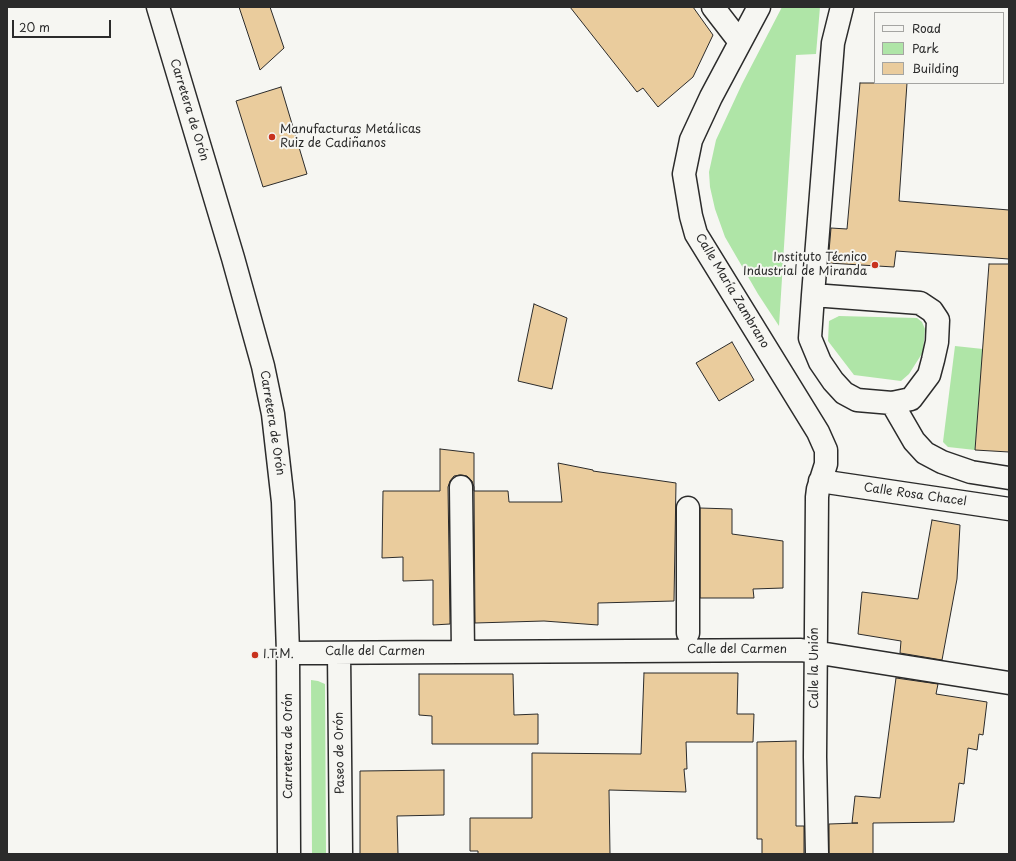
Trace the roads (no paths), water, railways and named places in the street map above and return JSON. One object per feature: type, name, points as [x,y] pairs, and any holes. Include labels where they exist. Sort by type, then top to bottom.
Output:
[{"type":"street","name":"Carretera de Orón","points":[[158,7],[233,258],[262,366],[273,414],[284,502],[288,653],[289,854]]},
{"type":"street","points":[[714,7],[740,42]]},
{"type":"street","name":"Calle María Zambrano","points":[[759,7],[691,140],[684,174],[687,199],[696,234],[818,432],[827,456],[820,482]]},
{"type":"street","points":[[813,295],[920,303],[932,311],[938,320],[937,342],[929,375],[911,399],[892,403],[857,400],[844,393],[833,381],[820,362],[810,338],[813,295],[833,43],[842,7]]},
{"type":"street","points":[[892,403],[914,441],[925,453],[942,462],[971,472],[1009,478]]},
{"type":"street","name":"Calle Rosa Chacel","points":[[820,482],[1009,509]]},
{"type":"street","name":"Calle la Unión","points":[[817,854],[815,652],[817,497],[820,482]]},
{"type":"street","points":[[461,487],[463,652]]},
{"type":"street","name":"Calle del Carmen","points":[[688,508],[688,632]]},
{"type":"street","name":"Calle del Carmen","points":[[288,653],[801,650],[1009,683]]},
{"type":"street","name":"Paseo de Orón","points":[[339,652],[341,854]]},
{"type":"place","name":"Manufacturas Metálicas Ruiz de Cadiñanos","points":[[272,137]]},
{"type":"place","name":"Instituto Técnico Industrial de Miranda","points":[[875,265]]},
{"type":"place","name":"I.T.M.","points":[[255,655]]}]
